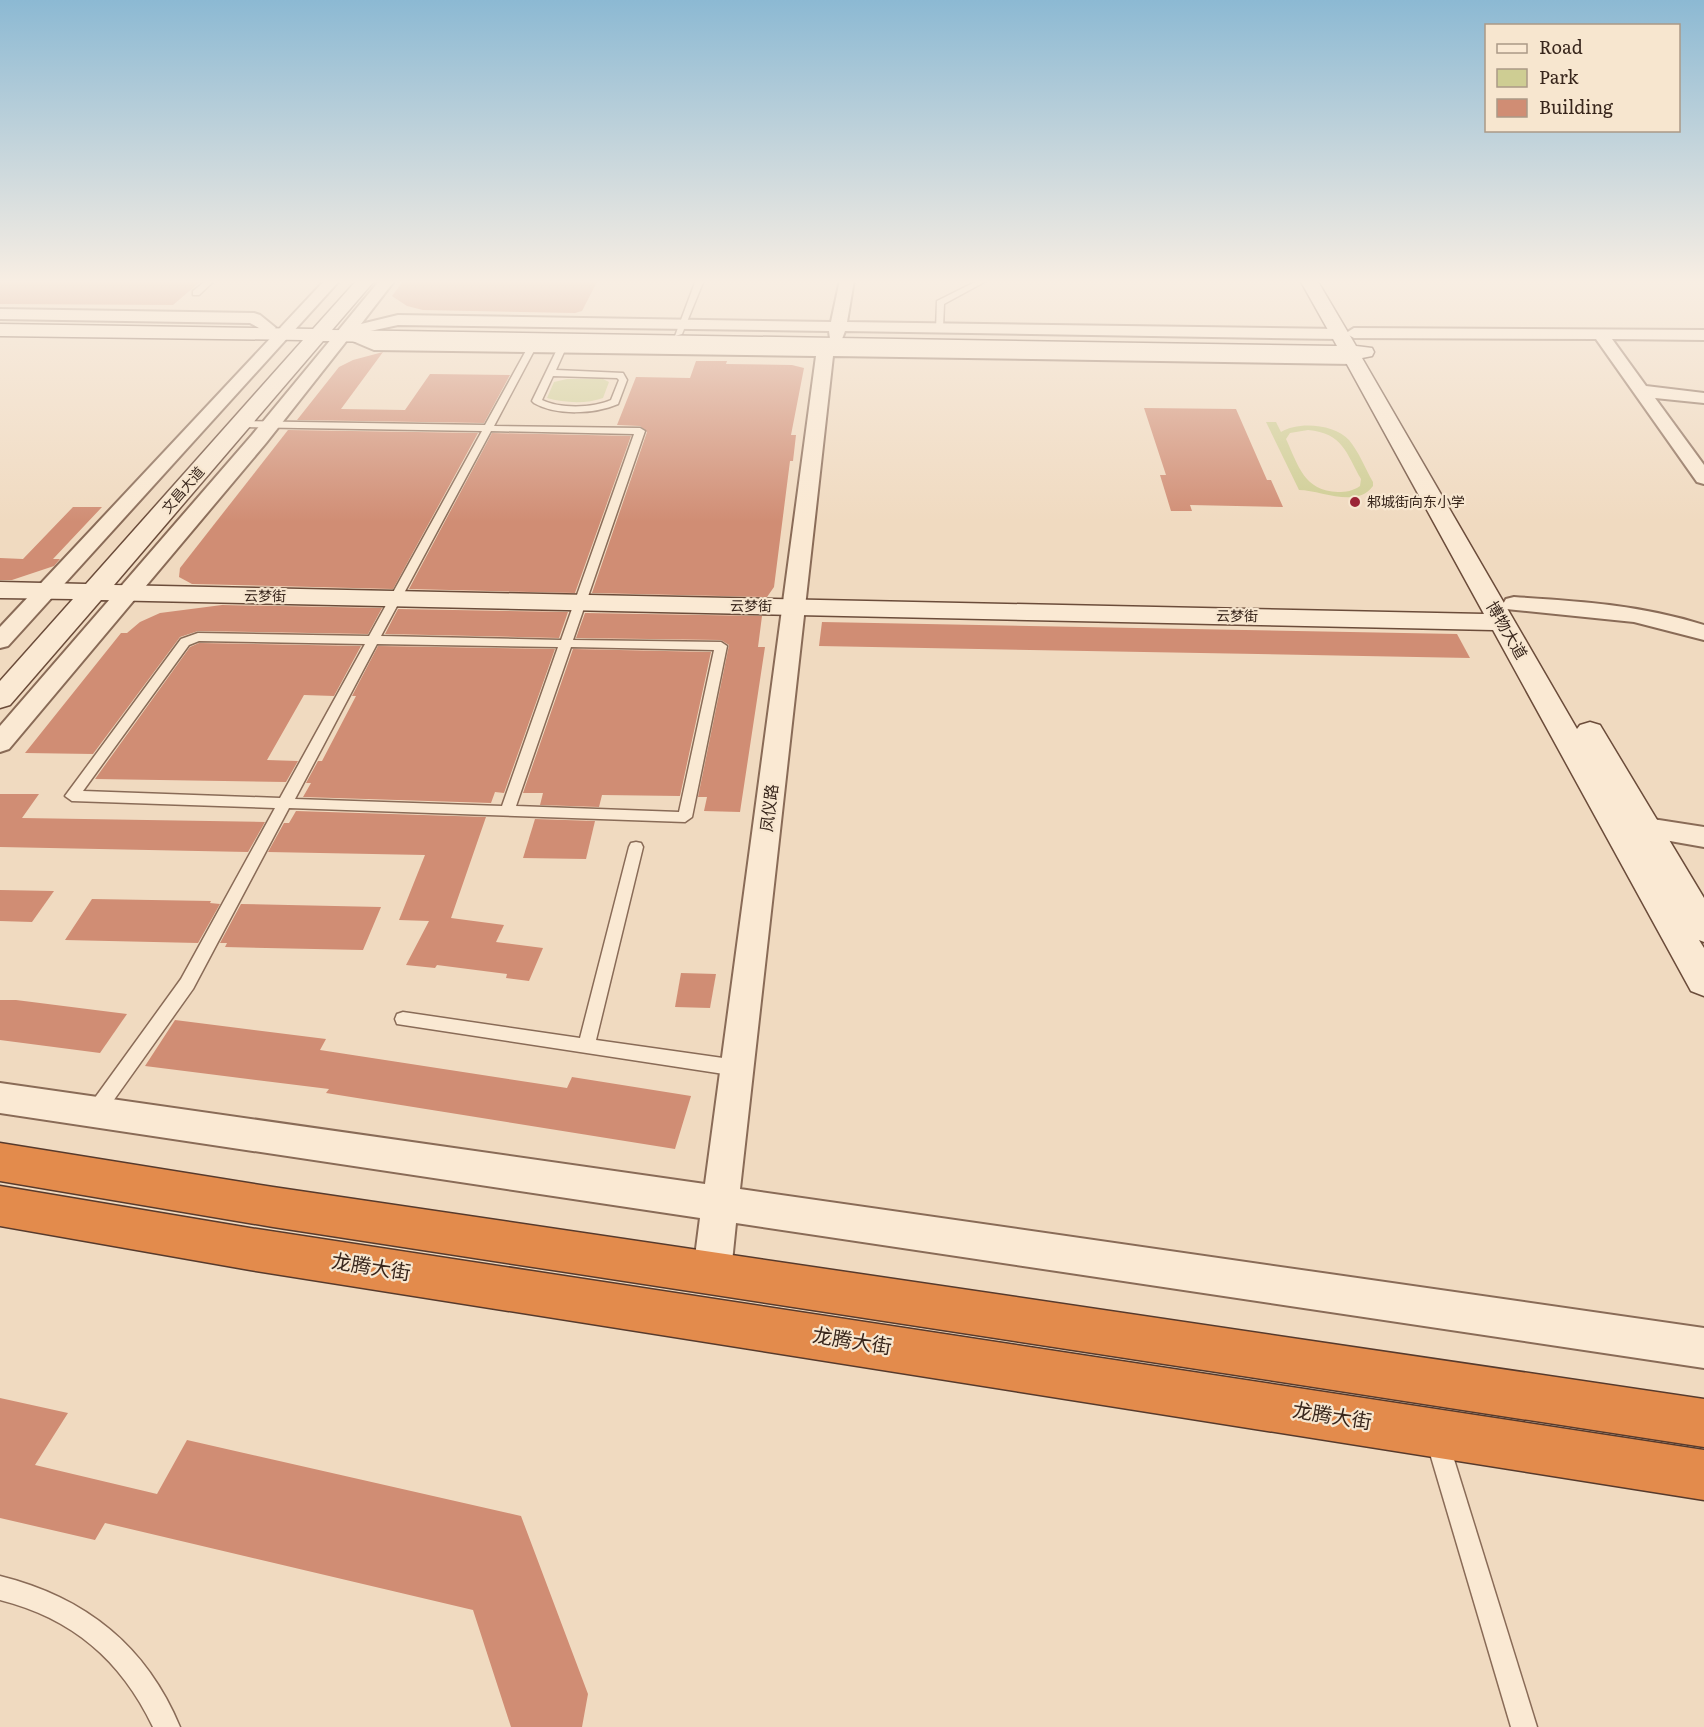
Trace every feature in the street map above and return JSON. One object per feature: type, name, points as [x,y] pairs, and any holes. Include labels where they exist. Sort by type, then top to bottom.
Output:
[{"type":"highway","points":[[0,1162],[273,1207],[1704,1423]]},
{"type":"highway","name":"龙腾大街","points":[[0,1206],[262,1251],[1704,1474]]},
{"type":"main road","name":"文昌大道","points":[[0,699],[82,592],[290,361]]},
{"type":"main road","name":"文昌大道","points":[[0,672],[82,592],[241,424],[293,361]]},
{"type":"main road","name":"博物大道","points":[[1361,361],[1508,613],[1704,981]]},
{"type":"main road","name":"云梦街","points":[[0,590],[794,607],[1508,613]]},
{"type":"main road","name":"博物大道","points":[[1508,613],[1646,828],[1704,928]]},
{"type":"street","points":[[0,641],[46,591],[286,361]]},
{"type":"street","points":[[0,743],[270,424],[302,361]]},
{"type":"street","name":"凤仪路","points":[[712,1272],[794,607],[828,361]]},
{"type":"street","points":[[1620,361],[1704,478]]},
{"type":"street","points":[[1643,391],[1704,398]]},
{"type":"street","points":[[1508,613],[1628,612],[1671,622],[1704,633]]},
{"type":"street","points":[[1646,828],[1704,837]]},
{"type":"street","points":[[0,1098],[1704,1348]]},
{"type":"lane","points":[[95,1112],[187,984],[398,599],[525,361]]},
{"type":"lane","points":[[550,373],[616,374],[623,380],[615,402],[601,407],[545,406],[537,401],[550,373],[556,361]]},
{"type":"lane","points":[[241,424],[640,431],[507,811]]},
{"type":"lane","points":[[198,637],[566,644],[721,646],[685,817],[72,796],[185,642],[198,637]]},
{"type":"lane","points":[[586,1046],[636,847]]},
{"type":"lane","points":[[402,1018],[737,1068]]},
{"type":"lane","points":[[1434,1432],[1524,1727]]},
{"type":"lane","points":[[0,1588],[46,1602],[81,1620],[108,1641],[133,1667],[154,1698],[167,1727]]},
{"type":"green space","points":[[567,379],[603,379],[609,382],[603,398],[597,400],[575,402],[547,398],[554,382]]},
{"type":"green space","points":[[1266,422],[1276,422],[1281,432],[1306,425],[1335,430],[1349,440],[1373,482],[1373,486],[1366,493],[1348,497],[1299,490]],"holes":[[[1308,430],[1329,435],[1342,446],[1361,479],[1360,486],[1347,491],[1326,491],[1310,482],[1304,475],[1286,439],[1290,433]]]},
{"type":"building","points":[[352,361],[377,361],[341,409],[405,410],[430,374],[510,375],[484,423],[297,420],[339,367]]},
{"type":"building","points":[[696,361],[792,365],[804,368],[791,435],[796,435],[793,461],[790,461],[774,587],[767,597],[592,593],[647,432],[640,426],[617,425],[636,377],[690,378]]},
{"type":"building","points":[[1144,408],[1236,409],[1267,480],[1271,480],[1283,507],[1190,505],[1192,511],[1171,511],[1160,475],[1166,475]]},
{"type":"building","points":[[288,430],[478,433],[393,589],[192,584],[179,577],[180,568]]},
{"type":"building","points":[[492,433],[631,436],[575,593],[409,589]]},
{"type":"building","points":[[73,507],[102,507],[53,559],[60,559],[54,566],[12,580],[0,580],[0,558],[23,559]]},
{"type":"building","points":[[222,605],[382,608],[368,634],[198,631],[180,637],[93,754],[25,753],[121,633],[127,633],[140,622],[160,613]]},
{"type":"building","points":[[398,609],[568,612],[559,638],[385,634]]},
{"type":"building","points":[[585,613],[762,616],[758,647],[765,647],[740,812],[704,811],[707,797],[698,797],[729,645],[721,640],[576,638]]},
{"type":"building","points":[[822,622],[1457,634],[1470,658],[819,646]]},
{"type":"building","points":[[199,643],[361,646],[334,696],[304,695],[267,760],[298,761],[286,782],[95,779],[190,647]]},
{"type":"building","points":[[378,646],[555,649],[504,793],[495,792],[491,803],[303,797],[311,783],[306,783],[318,761],[322,761],[356,696],[352,696]]},
{"type":"building","points":[[573,649],[711,652],[680,796],[602,795],[599,807],[540,805],[543,793],[523,793]]},
{"type":"building","points":[[0,794],[39,794],[22,818],[265,822],[248,852],[0,847]]},
{"type":"building","points":[[296,811],[486,817],[451,918],[504,925],[496,942],[543,948],[529,981],[506,978],[507,974],[437,965],[435,968],[406,965],[429,921],[399,920],[425,855],[268,852],[284,823],[289,823]]},
{"type":"building","points":[[535,819],[595,821],[586,859],[523,858]]},
{"type":"building","points":[[0,890],[54,891],[32,922],[0,921]]},
{"type":"building","points":[[92,899],[211,901],[210,903],[220,904],[198,943],[65,940]]},
{"type":"building","points":[[241,904],[381,907],[363,950],[225,947],[227,943],[220,943]]},
{"type":"building","points":[[681,973],[716,974],[710,1008],[675,1007]]},
{"type":"building","points":[[0,1000],[127,1014],[100,1053],[0,1040]]},
{"type":"building","points":[[175,1020],[326,1039],[320,1050],[567,1088],[572,1077],[691,1096],[675,1149],[326,1093],[329,1089],[145,1066]]},
{"type":"building","points":[[0,1398],[68,1413],[35,1465],[157,1494],[187,1440],[521,1516],[588,1694],[582,1727],[511,1727],[473,1610],[105,1523],[95,1540],[0,1518]]},
{"type":"place","name":"邾城街向东小学","points":[[1355,502]]}]
